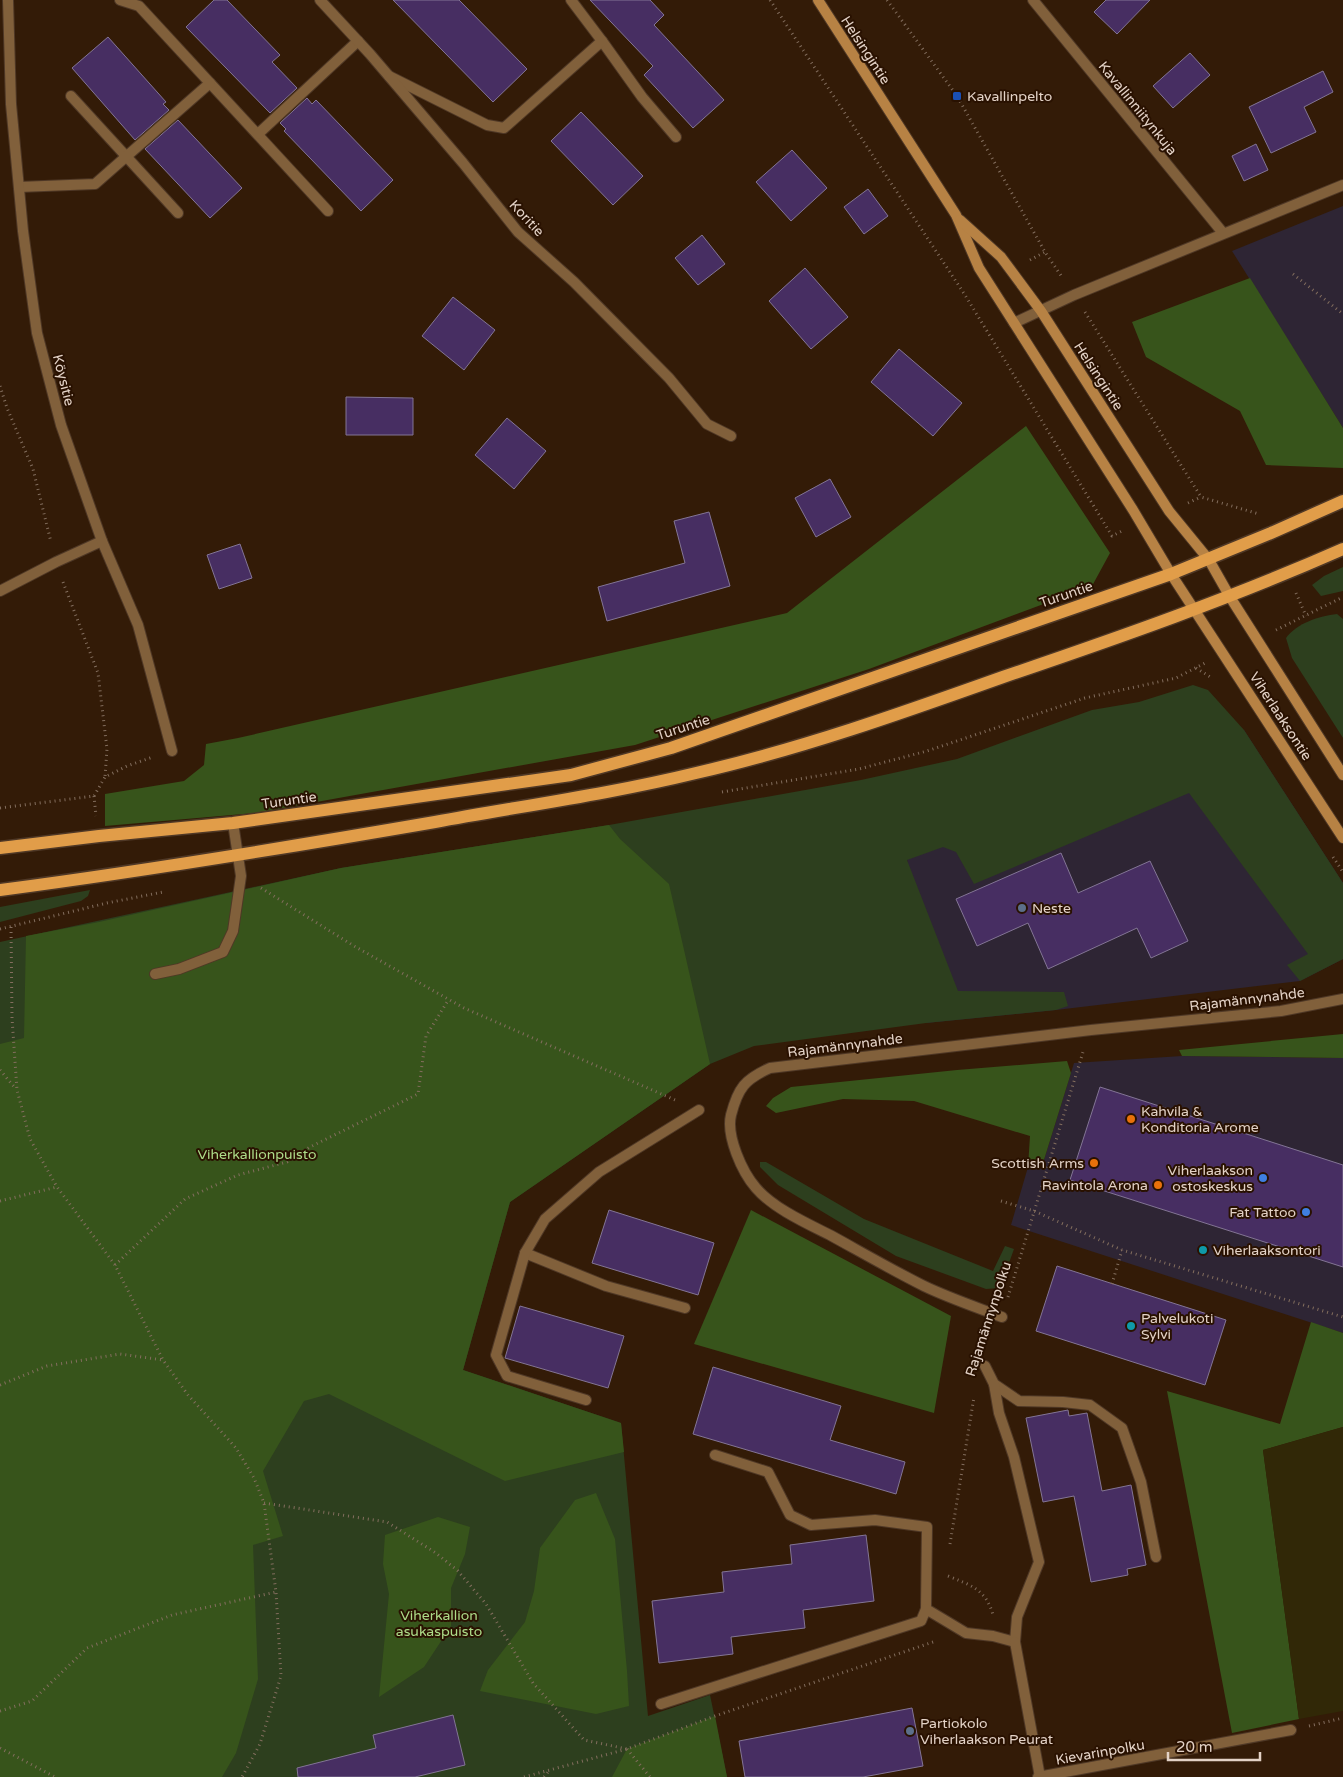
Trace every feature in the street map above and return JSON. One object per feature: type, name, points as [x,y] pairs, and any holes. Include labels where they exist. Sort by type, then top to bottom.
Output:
[{"type":"main road","name":"Helsingintie","points":[[818,0],[956,216],[979,268],[1128,501],[1171,574]]},
{"type":"main road","name":"Helsingintie","points":[[956,216],[1001,257],[1041,311],[1169,511],[1209,560],[1230,597]]},
{"type":"main road","name":"Turuntie","points":[[0,848],[233,823],[571,775],[671,748],[1171,574],[1209,560],[1343,501]]},
{"type":"main road","points":[[0,890],[104,877],[238,856],[575,797],[713,769],[794,748],[954,695],[1230,597],[1343,548]]},
{"type":"main road","name":"Viherlaaksontie","points":[[1171,574],[1343,838]]},
{"type":"main road","name":"Viherlaaksontie","points":[[1230,597],[1343,775]]},
{"type":"street","name":"Köysitie","points":[[8,0],[11,104],[23,231],[37,333],[61,425],[102,541],[138,625],[172,751]]},
{"type":"street","points":[[120,0],[139,6],[328,211]]},
{"type":"street","name":"Koritie","points":[[320,0],[358,41],[463,163],[518,232],[574,282],[669,378],[707,424],[731,436]]},
{"type":"street","points":[[571,0],[642,97],[676,137]]},
{"type":"street","name":"Kavallinniitynkuja","points":[[1033,0],[1223,233]]},
{"type":"street","points":[[258,134],[358,41]]},
{"type":"street","points":[[388,76],[487,126],[504,128],[602,41]]},
{"type":"street","points":[[19,187],[96,184],[210,83]]},
{"type":"street","points":[[71,96],[178,213]]},
{"type":"street","points":[[1014,324],[1074,295],[1343,185]]},
{"type":"street","points":[[0,591],[102,541]]},
{"type":"street","points":[[155,974],[179,969],[223,952],[233,931],[241,876],[233,823]]},
{"type":"street","name":"Rajamännynahde","points":[[1002,1317],[925,1286],[786,1212],[757,1190],[745,1173],[734,1147],[729,1123],[735,1100],[741,1088],[756,1074],[770,1068],[1091,1030],[1281,1011],[1343,999]]},
{"type":"street","points":[[586,1400],[507,1376],[496,1355],[525,1253],[545,1220],[600,1172],[699,1110]]},
{"type":"street","points":[[525,1253],[606,1286],[685,1308]]},
{"type":"street","points":[[985,1366],[994,1384],[999,1413],[1014,1457],[1039,1562],[1017,1617],[1015,1642],[1039,1777]]},
{"type":"street","points":[[994,1384],[1019,1401],[1090,1405],[1122,1428],[1141,1482],[1156,1557]]},
{"type":"street","points":[[661,1704],[921,1622],[926,1610],[927,1527],[876,1520],[811,1525],[790,1515],[768,1472],[714,1456]]},
{"type":"street","points":[[926,1610],[966,1633],[993,1636],[1015,1642]]},
{"type":"street","name":"Kievarinpolku","points":[[1039,1777],[1291,1730]]},
{"type":"path","points":[[888,0],[958,96],[1045,252],[1201,497],[1260,514],[1271,533]]},
{"type":"path","points":[[1294,274],[1343,314]]},
{"type":"path","points":[[1288,573],[1306,616]]},
{"type":"path","points":[[0,808],[94,796],[105,776],[127,766],[172,751]]},
{"type":"path","points":[[241,876],[354,946],[464,1008],[699,1110]]},
{"type":"path","points":[[0,929],[164,891]]},
{"type":"path","points":[[11,927],[12,1018],[17,1090],[30,1139],[57,1187],[114,1265],[163,1360],[188,1395],[236,1448],[254,1478],[264,1503],[276,1592],[281,1676],[260,1744],[242,1777]]},
{"type":"path","points":[[114,1265],[185,1199],[238,1174],[287,1162],[310,1146],[418,1094],[426,1036],[449,999]]},
{"type":"path","name":"Rajamännynpolku","points":[[1002,1317],[1091,1030]]},
{"type":"path","points":[[0,1070],[17,1090]]},
{"type":"path","points":[[0,1201],[57,1187]]},
{"type":"path","points":[[1001,1201],[1034,1211],[1122,1250],[1343,1318]]},
{"type":"path","points":[[1112,1284],[1122,1250]]},
{"type":"path","points":[[0,1389],[1,1384],[47,1366],[120,1354],[163,1360]]},
{"type":"path","name":"Rajamännynpolku","points":[[949,1553],[972,1404],[985,1366]]},
{"type":"path","points":[[264,1503],[387,1522],[436,1553],[458,1571],[486,1604],[534,1683],[584,1740],[627,1749],[650,1777]]},
{"type":"path","points":[[948,1568],[948,1585]]},
{"type":"path","points":[[948,1576],[974,1586],[984,1595],[993,1613],[993,1636]]},
{"type":"path","points":[[0,1710],[32,1702],[88,1648],[172,1615],[276,1592]]},
{"type":"path","points":[[524,1777],[627,1749],[715,1716],[936,1641],[950,1623]]},
{"type":"path","points":[[1291,1730],[1343,1718]]},
{"type":"path","points":[[0,1748],[55,1777]]},
{"type":"path","points":[[544,1777],[548,1771]]},
{"type":"shaded area","points":[[1343,206],[1343,428],[1232,251]]},
{"type":"shaded area","points":[[1244,730],[1343,883],[1343,959],[1300,981],[1056,1010],[926,1023],[907,859]]},
{"type":"shaded area","points":[[1182,1056],[1343,1058],[1343,1333],[1011,1225],[1028,1167],[1043,1163],[1074,1063]]},
{"type":"green space","points":[[1250,278],[1343,428],[1343,468],[1266,465],[1240,411],[1146,357],[1132,322]]},
{"type":"green space","points":[[1026,426],[1110,553],[1092,586],[869,669],[635,745],[255,813],[105,826],[105,794],[184,781],[204,765],[206,744],[787,613]]},
{"type":"green space","points":[[1343,567],[1343,591],[1321,596],[1312,585],[1324,576]]},
{"type":"green space","points":[[1337,614],[1343,619],[1343,738],[1292,658],[1286,638],[1302,624],[1323,616]]},
{"type":"green space","name":"Viherkallionpuisto","points":[[1193,685],[1208,690],[1244,730],[1343,883],[1343,959],[1300,981],[1287,965],[1308,954],[1189,793],[974,884],[956,852],[943,847],[907,860],[958,991],[1064,992],[1068,1006],[1056,1010],[926,1023],[754,1046],[710,1064],[510,1202],[463,1370],[621,1423],[648,1716],[710,1695],[727,1777],[0,1777],[0,942],[341,868],[609,825],[861,780],[957,759],[1092,710],[1139,702]]},
{"type":"green space","name":"Viherkallionpuisto","points":[[609,825],[620,839],[669,884],[710,1064],[510,1202],[463,1370],[621,1423],[624,1452],[505,1481],[329,1394],[304,1401],[263,1471],[283,1536],[253,1545],[258,1679],[236,1753],[222,1777],[0,1777],[0,1044],[24,1038],[26,936],[99,922],[341,868]]},
{"type":"green space","points":[[90,890],[88,896],[81,901],[0,922],[0,907]]},
{"type":"green space","points":[[1343,1034],[1343,1058],[1182,1056],[1179,1050]]},
{"type":"green space","points":[[1067,1061],[1071,1073],[1043,1163],[1028,1167],[1030,1136],[914,1101],[843,1099],[776,1113],[766,1106],[773,1098],[791,1087]]},
{"type":"green space","points":[[760,1162],[766,1162],[864,1219],[993,1271],[1005,1246],[1014,1249],[1000,1288],[986,1289],[896,1256],[778,1185],[760,1167]]},
{"type":"green space","points":[[751,1210],[951,1316],[934,1413],[694,1344]]},
{"type":"green space","points":[[1311,1322],[1343,1333],[1343,1427],[1263,1450],[1299,1719],[1232,1733],[1167,1391],[1280,1424]]},
{"type":"green space","points":[[596,1493],[615,1539],[629,1706],[596,1714],[480,1691],[488,1670],[525,1622],[534,1591],[540,1548],[575,1500]]},
{"type":"green space","name":"Viherkallion asukaspuisto","points":[[438,1517],[470,1527],[465,1554],[451,1588],[451,1626],[424,1667],[379,1697],[389,1594],[383,1564],[385,1535]]},
{"type":"green space","points":[[715,1716],[727,1777],[612,1777],[627,1749]]},
{"type":"sand","points":[[1343,1427],[1343,1711],[1299,1719],[1263,1450]]},
{"type":"building","points":[[214,0],[227,0],[280,55],[272,62],[297,88],[270,113],[186,27]]},
{"type":"building","points":[[393,0],[459,0],[527,69],[493,102]]},
{"type":"building","points":[[590,0],[650,0],[664,15],[654,25],[724,100],[693,128],[644,75],[653,66]]},
{"type":"building","points":[[1106,0],[1150,0],[1117,34],[1094,12]]},
{"type":"building","points":[[108,37],[166,102],[163,104],[169,110],[135,140],[72,68]]},
{"type":"building","points":[[1190,53],[1210,75],[1173,108],[1153,86]]},
{"type":"building","points":[[1323,71],[1333,92],[1304,107],[1316,132],[1271,153],[1249,107]]},
{"type":"building","points":[[307,98],[312,104],[316,100],[393,180],[361,211],[284,131],[286,129],[280,123]]},
{"type":"building","points":[[581,112],[643,176],[613,205],[551,141]]},
{"type":"building","points":[[178,120],[242,188],[210,218],[145,149]]},
{"type":"building","points":[[1256,144],[1268,170],[1244,181],[1232,156]]},
{"type":"building","points":[[792,150],[827,188],[791,221],[756,182]]},
{"type":"building","points":[[868,189],[888,216],[864,234],[844,207]]},
{"type":"building","points":[[702,235],[725,264],[698,285],[675,258]]},
{"type":"building","points":[[805,268],[848,317],[811,349],[769,301]]},
{"type":"building","points":[[453,297],[495,330],[464,370],[422,336]]},
{"type":"building","points":[[899,349],[962,403],[933,436],[871,382]]},
{"type":"building","points":[[346,397],[413,398],[413,435],[346,435]]},
{"type":"building","points":[[507,418],[546,451],[514,489],[475,455]]},
{"type":"building","points":[[830,479],[851,517],[816,537],[795,498]]},
{"type":"building","points":[[709,512],[730,586],[607,621],[598,587],[685,563],[674,521]]},
{"type":"building","points":[[240,544],[252,578],[219,589],[207,555]]},
{"type":"building","name":"Neste","points":[[1061,853],[1078,893],[1150,861],[1188,941],[1151,958],[1137,928],[1048,969],[1028,923],[977,946],[956,899]]},
{"type":"building","name":"Viherlaakson ostoskeskus","points":[[1100,1087],[1343,1165],[1343,1267],[1070,1180]]},
{"type":"building","points":[[609,1210],[714,1243],[698,1295],[592,1263]]},
{"type":"building","name":"Palvelukoti Sylvi","points":[[1057,1266],[1226,1320],[1205,1385],[1036,1331]]},
{"type":"building","points":[[520,1306],[624,1336],[608,1388],[505,1358]]},
{"type":"building","points":[[713,1367],[841,1406],[830,1440],[905,1462],[896,1494],[693,1434]]},
{"type":"building","points":[[1068,1410],[1069,1416],[1087,1413],[1102,1491],[1131,1485],[1146,1565],[1127,1569],[1128,1575],[1091,1582],[1074,1496],[1043,1502],[1026,1418]]},
{"type":"building","points":[[866,1535],[874,1601],[803,1610],[805,1628],[731,1637],[733,1654],[659,1663],[652,1601],[724,1592],[722,1572],[792,1564],[790,1545]]},
{"type":"building","points":[[912,1708],[923,1766],[863,1777],[745,1777],[739,1741]]},
{"type":"building","points":[[453,1715],[465,1765],[415,1777],[298,1777],[297,1768],[376,1748],[373,1735]]},
{"type":"place","name":"Kavallinpelto","points":[[957,96]]},
{"type":"place","name":"Neste","points":[[1022,908]]},
{"type":"place","name":"Kahvila & Konditoria Arome","points":[[1131,1119]]},
{"type":"place","name":"Scottish Arms","points":[[1094,1163]]},
{"type":"place","name":"Viherlaakson ostoskeskus","points":[[1263,1178]]},
{"type":"place","name":"Ravintola Arona","points":[[1158,1185]]},
{"type":"place","name":"Fat Tattoo","points":[[1306,1212]]},
{"type":"place","name":"Viherlaaksontori","points":[[1203,1250]]},
{"type":"place","name":"Palvelukoti Sylvi","points":[[1131,1326]]},
{"type":"place","name":"Partiokolo Viherlaakson Peurat","points":[[910,1731]]}]
